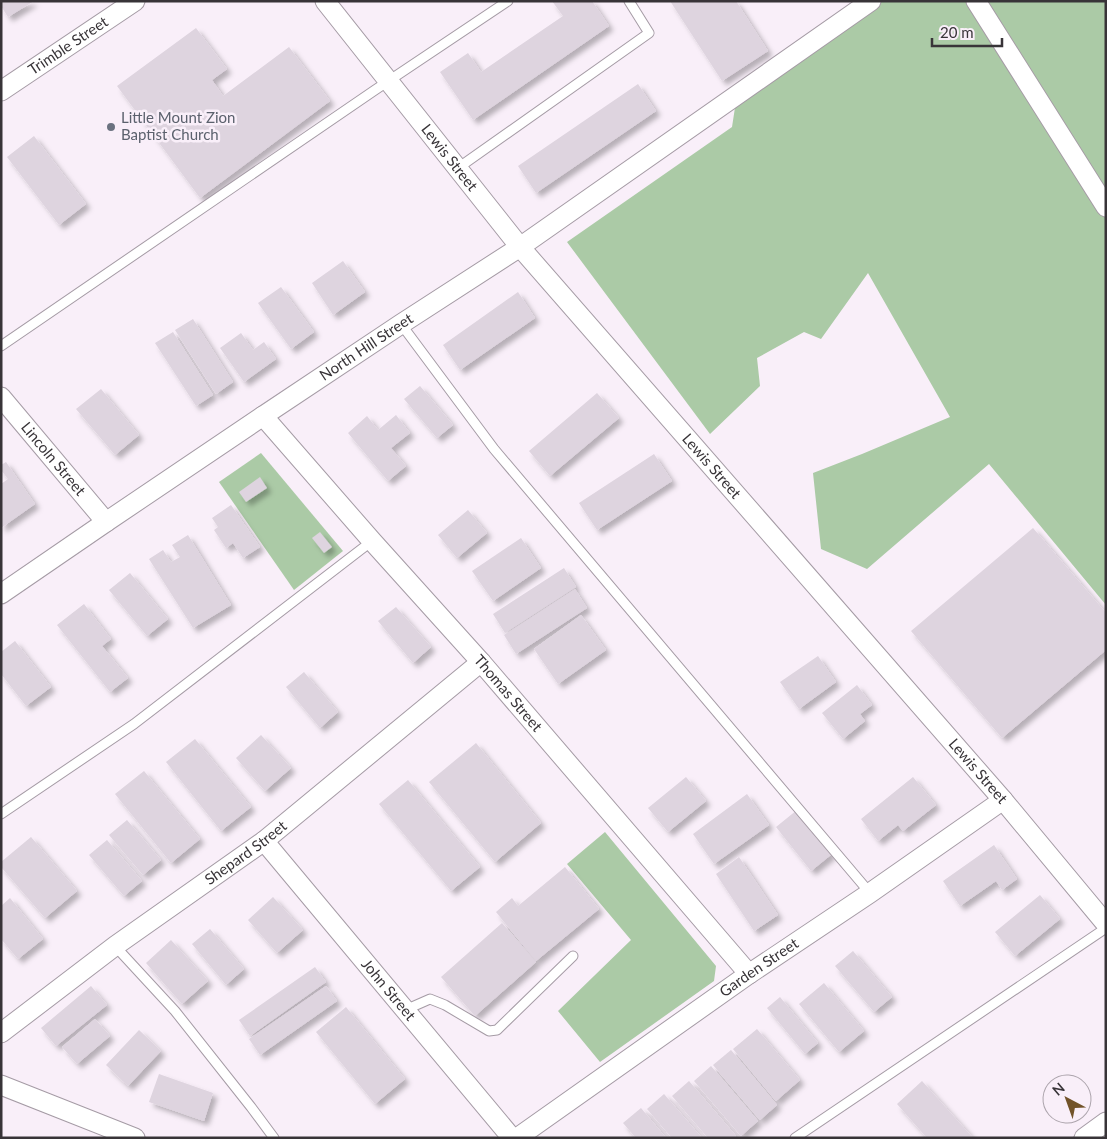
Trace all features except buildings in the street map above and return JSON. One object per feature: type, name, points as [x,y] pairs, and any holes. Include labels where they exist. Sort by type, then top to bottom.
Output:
[{"type":"street","name":"Trimble Street","points":[[1,91],[135,1]]},
{"type":"street","name":"Lewis Street","points":[[325,1],[520,247],[1003,800],[1106,924]]},
{"type":"street","name":"North Hill Street","points":[[1,594],[263,416],[520,247],[871,1]]},
{"type":"street","points":[[976,1],[1106,207]]},
{"type":"street","name":"Lincoln Street","points":[[1,397],[106,522]]},
{"type":"street","name":"Thomas Street","points":[[263,416],[372,542],[480,662],[748,974]]},
{"type":"street","name":"Shepard Street","points":[[1,1033],[115,946],[264,841],[480,662]]},
{"type":"street","name":"Garden Street","points":[[517,1138],[748,974],[870,893],[1003,800]]},
{"type":"street","name":"John Street","points":[[264,841],[512,1138]]},
{"type":"street","points":[[1,1085],[135,1138]]},
{"type":"street","points":[[1084,1138],[1106,1122]]},
{"type":"lane","points":[[1,346],[508,1]]},
{"type":"lane","points":[[458,168],[649,33],[629,1]]},
{"type":"lane","points":[[401,324],[494,449],[870,893]]},
{"type":"lane","points":[[1,814],[134,724],[372,542]]},
{"type":"lane","points":[[795,1138],[1106,928]]},
{"type":"lane","points":[[115,946],[175,1011],[274,1138]]},
{"type":"lane","points":[[405,1010],[430,999],[445,1005],[489,1032],[497,1030],[573,956]]},
{"type":"green space","points":[[856,1],[1106,1],[1106,605],[989,464],[867,569],[821,549],[813,473],[950,417],[868,273],[821,339],[804,332],[757,358],[760,386],[710,434],[567,242],[732,127],[738,88]]},
{"type":"green space","points":[[261,453],[343,551],[294,590],[219,482]]},
{"type":"green space","points":[[605,832],[716,966],[714,981],[600,1062],[558,1011],[631,940],[567,864]]},
{"type":"place","name":"Little Mount Zion Baptist Church","points":[[111,127]]}]
